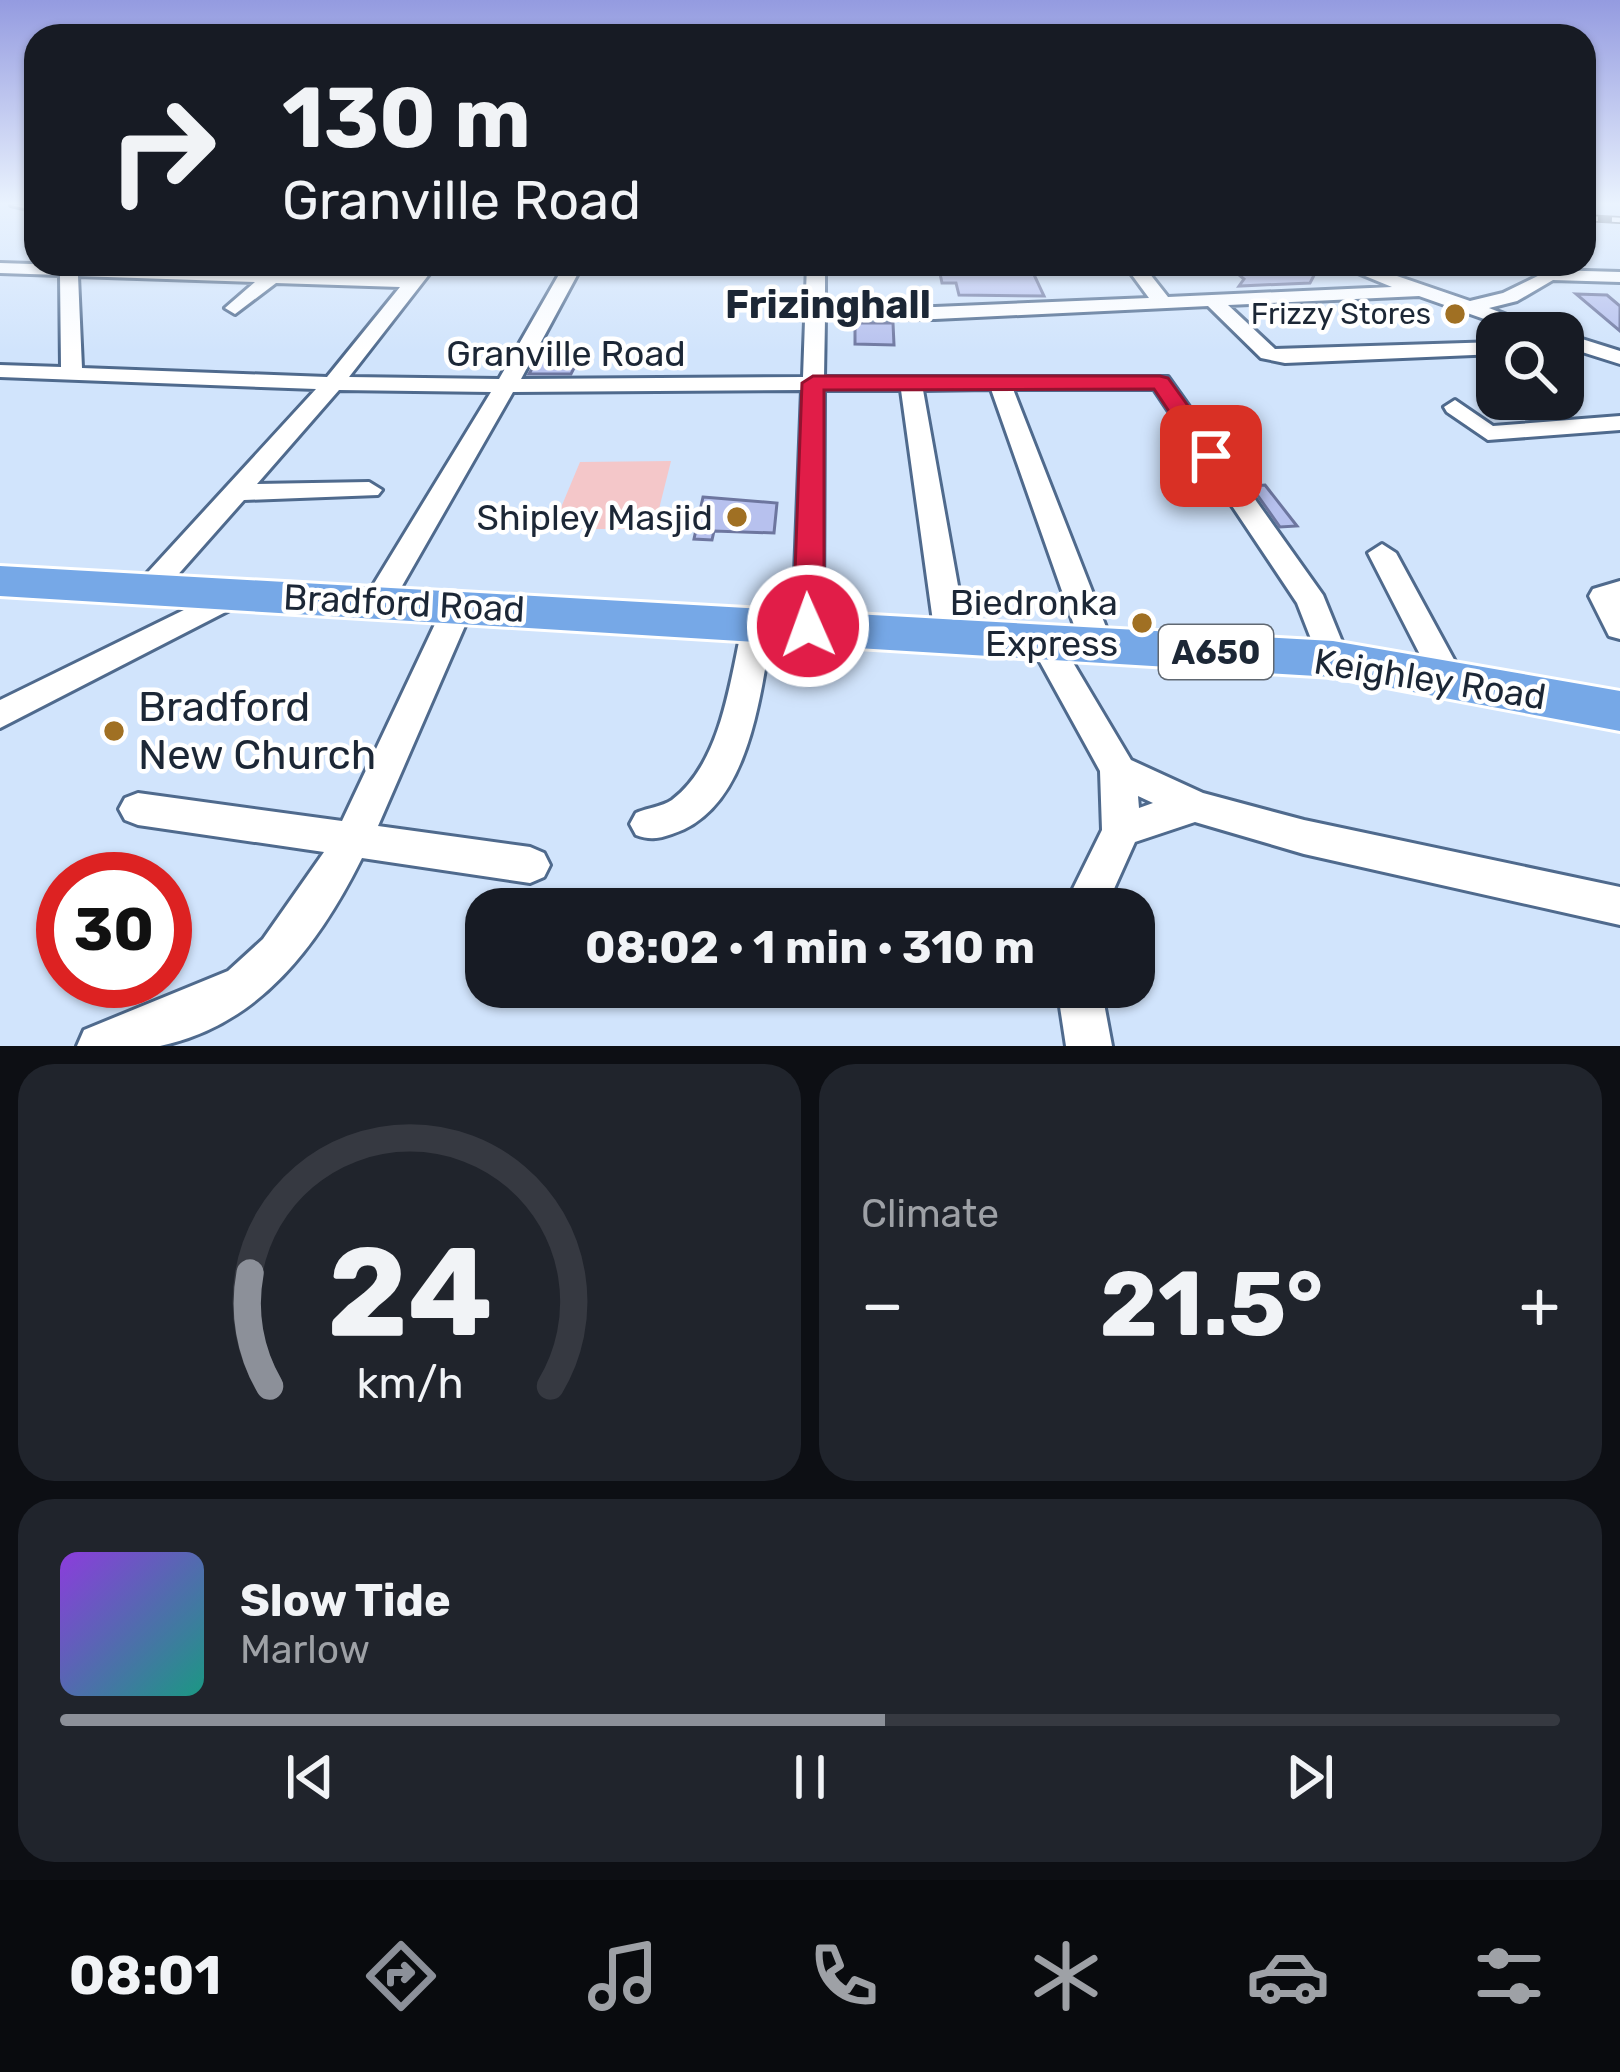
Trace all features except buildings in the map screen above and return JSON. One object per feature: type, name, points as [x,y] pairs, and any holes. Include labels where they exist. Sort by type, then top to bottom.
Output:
[{"type":"highway","name":"Bradford Road","points":[[0,581],[808,626]]},
{"type":"highway","name":"Keighley Road","points":[[808,626],[1333,659],[1620,711]]},
{"type":"street","points":[[69,276],[72,374]]},
{"type":"street","points":[[235,308],[264,276]]},
{"type":"street","points":[[149,589],[332,385],[420,276]]},
{"type":"street","points":[[380,600],[458,460],[511,386],[568,276]]},
{"type":"street","points":[[808,626],[816,276]]},
{"type":"street","points":[[1142,276],[1162,302]]},
{"type":"street","points":[[1378,276],[1478,312]]},
{"type":"street","points":[[1466,308],[1510,296],[1548,276]]},
{"type":"street","points":[[1585,276],[1620,277]]},
{"type":"street","points":[[815,312],[935,314],[1417,290]]},
{"type":"street","points":[[1212,300],[1268,354],[1476,349]]},
{"type":"street","points":[[1584,348],[1620,358]]},
{"type":"street","name":"Granville Road","points":[[0,371],[332,385],[1160,382],[1296,578],[1333,659]]},
{"type":"street","points":[[911,382],[951,636]]},
{"type":"street","points":[[999,382],[1096,645]]},
{"type":"street","points":[[1455,407],[1488,433],[1620,423]]},
{"type":"street","points":[[234,492],[370,490]]},
{"type":"street","points":[[1382,553],[1448,678]]},
{"type":"street","points":[[0,715],[238,594]]},
{"type":"street","points":[[1612,594],[1620,628]]},
{"type":"street","points":[[100,1046],[239,989],[290,946],[351,836],[459,605]]},
{"type":"street","points":[[649,824],[680,815],[704,792],[741,696],[758,623]]},
{"type":"street","points":[[1045,642],[1118,770],[1121,830],[1094,888]]},
{"type":"street","points":[[1118,770],[1195,806],[1304,837],[1620,906]]},
{"type":"street","points":[[1121,830],[1195,806]]},
{"type":"street","points":[[138,809],[530,865]]},
{"type":"street","points":[[1083,1008],[1089,1046]]},
{"type":"shaded area","points":[[671,461],[654,529],[552,529],[580,462]]},
{"type":"place","name":"Frizzy Stores","points":[[1455,314]]},
{"type":"place","name":"Shipley Masjid","points":[[737,517]]},
{"type":"place","name":"Biedronka Express","points":[[1142,623]]},
{"type":"place","name":"Bradford New Church","points":[[114,731]]},
{"type":"district","name":"Frizinghall","points":[[828,305]]},
{"type":"route","points":[[808,626],[813,383],[1160,382],[1211,456]]}]
